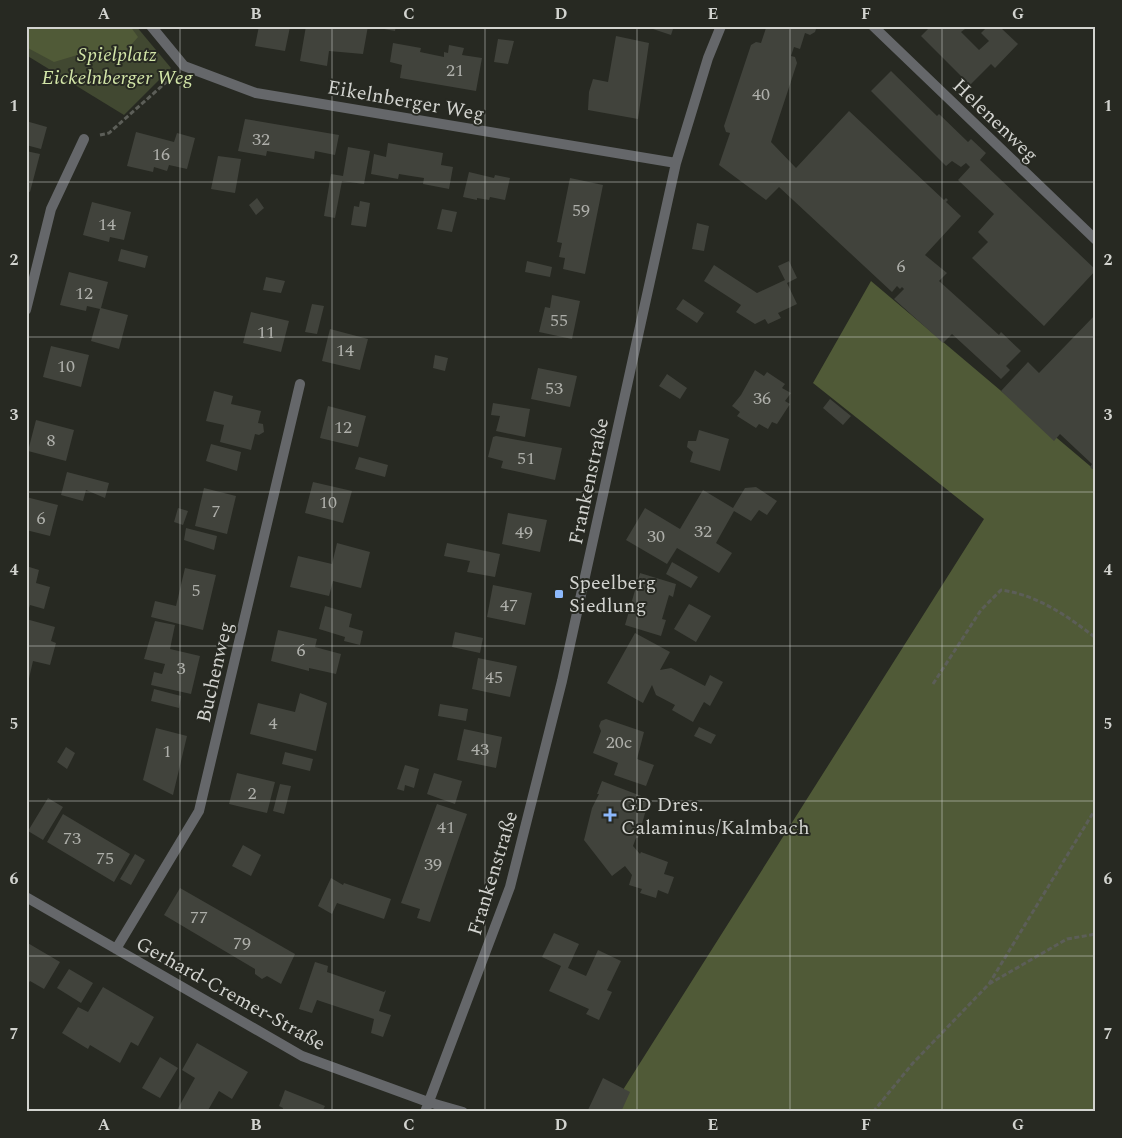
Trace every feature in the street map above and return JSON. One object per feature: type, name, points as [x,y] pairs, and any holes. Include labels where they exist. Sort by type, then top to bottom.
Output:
[{"type":"street","name":"Eikelnberger Weg","points":[[151,26],[184,66],[256,93],[676,163]]},
{"type":"street","name":"Frankenstraße","points":[[426,1107],[510,887],[562,681],[676,163],[708,58],[720,26]]},
{"type":"street","name":"Helenenweg","points":[[872,26],[1096,240]]},
{"type":"street","points":[[26,310],[51,209],[84,139]]},
{"type":"street","name":"Buchenweg","points":[[116,949],[199,811],[300,384]]},
{"type":"street","name":"Gerhard-Cremer-Straße","points":[[26,897],[302,1056],[426,1107],[463,1112]]},
{"type":"path","points":[[84,139],[109,134],[184,66]]},
{"type":"path","points":[[933,684],[981,610],[1001,590],[1021,593],[1062,613],[1096,638]]},
{"type":"path","points":[[872,1112],[914,1063],[989,984],[1096,808]]},
{"type":"path","points":[[989,984],[1067,939],[1096,934]]},
{"type":"green space","name":"Spielplatz Eickelnberger Weg","points":[[26,26],[136,26],[171,68],[124,115],[26,55]]},
{"type":"green space","points":[[26,26],[130,26],[138,37],[125,52],[84,53],[54,62],[26,47]]},
{"type":"green space","points":[[871,281],[1096,471],[1096,1112],[609,1112],[984,519],[813,383]]},
{"type":"building","points":[[259,26],[290,27],[285,51],[255,46]]},
{"type":"building","points":[[306,26],[368,26],[363,54],[329,51],[327,66],[300,61]]},
{"type":"building","points":[[385,26],[396,26],[395,31],[384,29]]},
{"type":"building","points":[[644,26],[674,26],[671,35]]},
{"type":"building","points":[[761,26],[817,26],[815,32],[810,35],[805,33],[800,49],[794,47],[791,56],[795,57],[797,63],[771,142],[796,168],[849,111],[944,200],[946,198],[948,200],[946,202],[961,216],[925,255],[947,273],[939,281],[999,335],[1001,332],[1021,351],[1006,366],[1010,370],[1001,379],[952,334],[943,343],[894,299],[904,289],[902,287],[900,289],[897,286],[892,292],[779,187],[766,200],[719,165],[730,133],[726,132],[724,126],[751,45],[756,42],[761,43],[766,28]]},
{"type":"building","points":[[931,26],[969,26],[961,32],[979,50],[989,41],[981,33],[988,26],[1003,26],[1001,28],[1018,44],[995,68],[991,64],[970,85],[921,36]]},
{"type":"building","points":[[616,36],[649,43],[638,119],[588,110],[589,92],[593,79],[608,82]]},
{"type":"building","points":[[498,39],[514,41],[508,64],[494,62]]},
{"type":"building","points":[[393,43],[421,48],[420,52],[444,57],[444,52],[448,53],[449,45],[464,48],[462,55],[482,58],[476,91],[400,78],[402,65],[390,62]]},
{"type":"building","points":[[891,71],[937,116],[939,114],[968,142],[971,139],[986,153],[980,160],[1096,270],[1044,326],[972,258],[988,242],[978,232],[994,214],[958,180],[970,167],[966,163],[961,167],[952,161],[946,166],[871,91]]},
{"type":"building","points":[[245,119],[339,135],[335,155],[315,151],[314,159],[267,151],[266,156],[238,151]]},
{"type":"building","points":[[26,121],[47,127],[41,149],[26,145]]},
{"type":"building","points":[[136,132],[174,142],[177,133],[195,138],[187,169],[169,165],[167,171],[154,167],[153,172],[127,166]]},
{"type":"building","points":[[388,143],[443,153],[441,165],[453,167],[449,189],[423,184],[424,178],[399,174],[398,179],[371,174],[374,154],[386,157]]},
{"type":"building","points":[[348,147],[370,151],[364,184],[342,181],[335,218],[324,216],[331,174],[343,176]]},
{"type":"building","points":[[26,151],[40,154],[30,192],[26,191]]},
{"type":"building","points":[[218,156],[241,159],[235,193],[211,189]]},
{"type":"building","points":[[469,172],[494,178],[495,175],[510,178],[505,200],[490,197],[489,200],[477,198],[477,200],[463,197]]},
{"type":"building","points":[[570,178],[603,185],[585,274],[563,269],[565,258],[559,257],[562,243],[557,242]]},
{"type":"building","points":[[257,198],[264,208],[256,215],[249,205]]},
{"type":"building","points":[[360,201],[370,203],[366,227],[351,225],[354,206],[359,207]]},
{"type":"building","points":[[92,202],[131,212],[124,240],[110,237],[109,242],[83,235]]},
{"type":"building","points":[[442,209],[457,212],[452,232],[437,229]]},
{"type":"building","points":[[697,223],[709,226],[704,251],[692,249]]},
{"type":"building","points":[[121,249],[148,256],[145,268],[118,261]]},
{"type":"building","points":[[527,261],[552,267],[550,277],[525,272]]},
{"type":"building","points":[[789,261],[797,278],[787,283],[797,304],[778,313],[781,318],[768,324],[765,319],[755,324],[736,312],[741,305],[704,281],[714,265],[757,293],[785,280],[778,266]]},
{"type":"building","points":[[69,272],[108,282],[101,308],[128,315],[119,349],[91,341],[100,309],[87,306],[86,311],[60,305]]},
{"type":"building","points":[[266,277],[285,281],[281,293],[263,290]]},
{"type":"building","points":[[552,295],[580,301],[572,339],[539,332],[545,307],[550,308]]},
{"type":"building","points":[[683,299],[704,313],[697,323],[676,309]]},
{"type":"building","points":[[312,304],[324,306],[317,334],[305,332]]},
{"type":"building","points":[[251,312],[289,321],[281,352],[243,343]]},
{"type":"building","points":[[1096,314],[1096,468],[1092,469],[1090,467],[1092,464],[1060,434],[1054,441],[1001,391],[1028,362],[1039,373]]},
{"type":"building","points":[[330,329],[368,339],[360,370],[322,361]]},
{"type":"building","points":[[51,346],[89,355],[81,387],[43,377]]},
{"type":"building","points":[[435,355],[448,358],[445,371],[433,368]]},
{"type":"building","points":[[538,368],[577,376],[570,407],[531,399]]},
{"type":"building","points":[[755,370],[764,376],[767,372],[785,384],[782,388],[791,393],[785,401],[790,404],[777,424],[772,422],[768,429],[759,424],[756,428],[737,416],[740,412],[732,406],[741,395]]},
{"type":"building","points":[[667,374],[687,388],[680,399],[659,386]]},
{"type":"building","points":[[214,391],[233,396],[231,404],[261,411],[258,423],[263,424],[264,432],[259,435],[255,434],[251,450],[220,442],[224,425],[206,421]]},
{"type":"building","points":[[830,399],[851,416],[843,425],[823,408]]},
{"type":"building","points":[[493,403],[530,409],[525,437],[496,431],[500,416],[491,415]]},
{"type":"building","points":[[328,406],[366,416],[358,447],[320,438]]},
{"type":"building","points":[[36,420],[74,430],[66,461],[28,451]]},
{"type":"building","points":[[699,430],[729,439],[720,471],[690,462],[693,452],[687,447],[688,441],[696,441]]},
{"type":"building","points":[[493,437],[562,448],[555,480],[501,468],[503,461],[488,457]]},
{"type":"building","points":[[211,444],[241,452],[237,471],[206,461]]},
{"type":"building","points":[[359,457],[388,465],[385,477],[355,469]]},
{"type":"building","points":[[67,472],[109,483],[105,498],[86,490],[83,501],[61,495]]},
{"type":"building","points":[[313,482],[352,491],[343,523],[305,513]]},
{"type":"building","points":[[756,487],[777,501],[767,515],[759,510],[751,521],[734,511],[716,543],[732,553],[719,573],[677,548],[667,564],[626,540],[645,508],[680,529],[703,490],[733,508],[745,488]]},
{"type":"building","points":[[204,488],[236,496],[227,534],[195,526]]},
{"type":"building","points":[[26,497],[58,505],[50,536],[26,530]]},
{"type":"building","points":[[178,508],[188,511],[183,525],[174,522]]},
{"type":"building","points":[[508,513],[547,520],[540,552],[502,544]]},
{"type":"building","points":[[186,528],[217,536],[214,550],[184,540]]},
{"type":"building","points":[[337,543],[370,552],[361,588],[333,581],[329,596],[290,587],[298,556],[332,564]]},
{"type":"building","points":[[447,543],[500,554],[495,577],[467,572],[470,561],[444,556]]},
{"type":"building","points":[[672,562],[698,577],[691,588],[666,574]]},
{"type":"building","points":[[26,566],[39,570],[36,583],[50,587],[44,609],[30,605],[28,611],[26,610]]},
{"type":"building","points":[[185,568],[216,575],[203,630],[151,617],[155,601],[176,606]]},
{"type":"building","points":[[640,573],[676,584],[673,597],[669,595],[662,619],[666,620],[661,636],[625,625]]},
{"type":"building","points":[[493,585],[532,593],[525,625],[487,617]]},
{"type":"building","points":[[689,604],[711,616],[696,642],[674,629]]},
{"type":"building","points":[[325,606],[352,614],[349,627],[363,631],[360,645],[344,641],[345,637],[319,629]]},
{"type":"building","points":[[26,619],[55,627],[51,641],[56,643],[50,665],[33,661],[27,687]]},
{"type":"building","points":[[155,621],[175,625],[170,649],[200,656],[191,694],[151,685],[154,672],[162,674],[165,664],[144,659]]},
{"type":"building","points":[[278,630],[317,639],[315,647],[341,654],[336,674],[309,668],[309,671],[271,661]]},
{"type":"building","points":[[455,632],[483,638],[480,653],[452,647]]},
{"type":"building","points":[[635,633],[670,652],[660,670],[671,668],[705,686],[710,675],[723,682],[710,706],[704,702],[693,722],[672,710],[675,705],[656,695],[652,685],[643,703],[607,683]]},
{"type":"building","points":[[478,658],[517,666],[510,697],[472,689]]},
{"type":"building","points":[[154,689],[181,696],[179,708],[151,701]]},
{"type":"building","points":[[300,693],[327,703],[316,751],[250,734],[258,703],[295,712]]},
{"type":"building","points":[[440,704],[468,709],[466,721],[438,716]]},
{"type":"building","points":[[606,719],[644,732],[637,759],[654,765],[646,786],[614,775],[618,763],[593,753],[601,731],[599,726],[601,721]]},
{"type":"building","points":[[699,727],[716,735],[711,744],[694,736]]},
{"type":"building","points":[[156,728],[187,736],[173,795],[143,780]]},
{"type":"building","points":[[464,729],[502,737],[496,768],[457,760]]},
{"type":"building","points":[[66,747],[75,753],[67,769],[57,762]]},
{"type":"building","points":[[285,752],[313,759],[310,771],[282,764]]},
{"type":"building","points":[[405,765],[419,769],[414,788],[405,785],[404,791],[397,789]]},
{"type":"building","points":[[237,773],[275,782],[267,813],[229,804]]},
{"type":"building","points":[[434,773],[462,781],[455,804],[427,794]]},
{"type":"building","points":[[602,781],[649,799],[638,838],[636,838],[633,846],[640,854],[641,852],[668,862],[664,874],[674,877],[668,894],[658,890],[656,898],[640,893],[642,889],[629,885],[632,875],[625,866],[612,876],[584,840],[592,808],[599,794],[597,794]]},
{"type":"building","points":[[280,784],[291,786],[284,814],[273,811]]},
{"type":"building","points":[[48,798],[63,807],[43,840],[28,831]]},
{"type":"building","points":[[437,804],[467,814],[430,922],[417,918],[420,909],[401,903]]},
{"type":"building","points":[[63,814],[130,854],[114,882],[47,842]]},
{"type":"building","points":[[243,845],[261,855],[251,876],[232,866]]},
{"type":"building","points":[[135,854],[145,860],[131,885],[120,879]]},
{"type":"building","points":[[331,878],[343,885],[344,883],[391,899],[384,919],[337,903],[332,914],[318,906]]},
{"type":"building","points":[[180,888],[295,954],[281,984],[267,976],[262,979],[255,974],[255,969],[164,915]]},
{"type":"building","points":[[554,933],[579,944],[568,968],[586,976],[598,950],[621,961],[607,990],[612,992],[599,1020],[586,1014],[589,1009],[549,991],[561,966],[542,957]]},
{"type":"building","points":[[26,942],[60,962],[44,989],[30,981],[26,987]]},
{"type":"building","points":[[315,962],[328,966],[327,972],[384,992],[386,990],[379,1011],[391,1015],[383,1037],[371,1033],[374,1019],[317,1000],[312,1013],[299,1009]]},
{"type":"building","points":[[69,969],[93,983],[81,1003],[57,988]]},
{"type":"building","points":[[103,987],[154,1017],[138,1046],[131,1042],[120,1063],[90,1045],[88,1049],[62,1033],[78,1007],[88,1012]]},
{"type":"building","points":[[197,1043],[248,1072],[232,1099],[219,1091],[207,1112],[202,1109],[201,1112],[180,1112],[177,1110],[195,1078],[182,1070]]},
{"type":"building","points":[[160,1057],[178,1068],[160,1098],[142,1088]]},
{"type":"building","points":[[603,1078],[630,1092],[621,1112],[587,1112]]},
{"type":"building","points":[[285,1090],[325,1106],[322,1112],[282,1112],[283,1108],[279,1106]]},
{"type":"place","name":"Speelberg Siedlung","points":[[559,594]]},
{"type":"place","name":"GD Dres. Calaminus/Kalmbach","points":[[610,815]]}]
